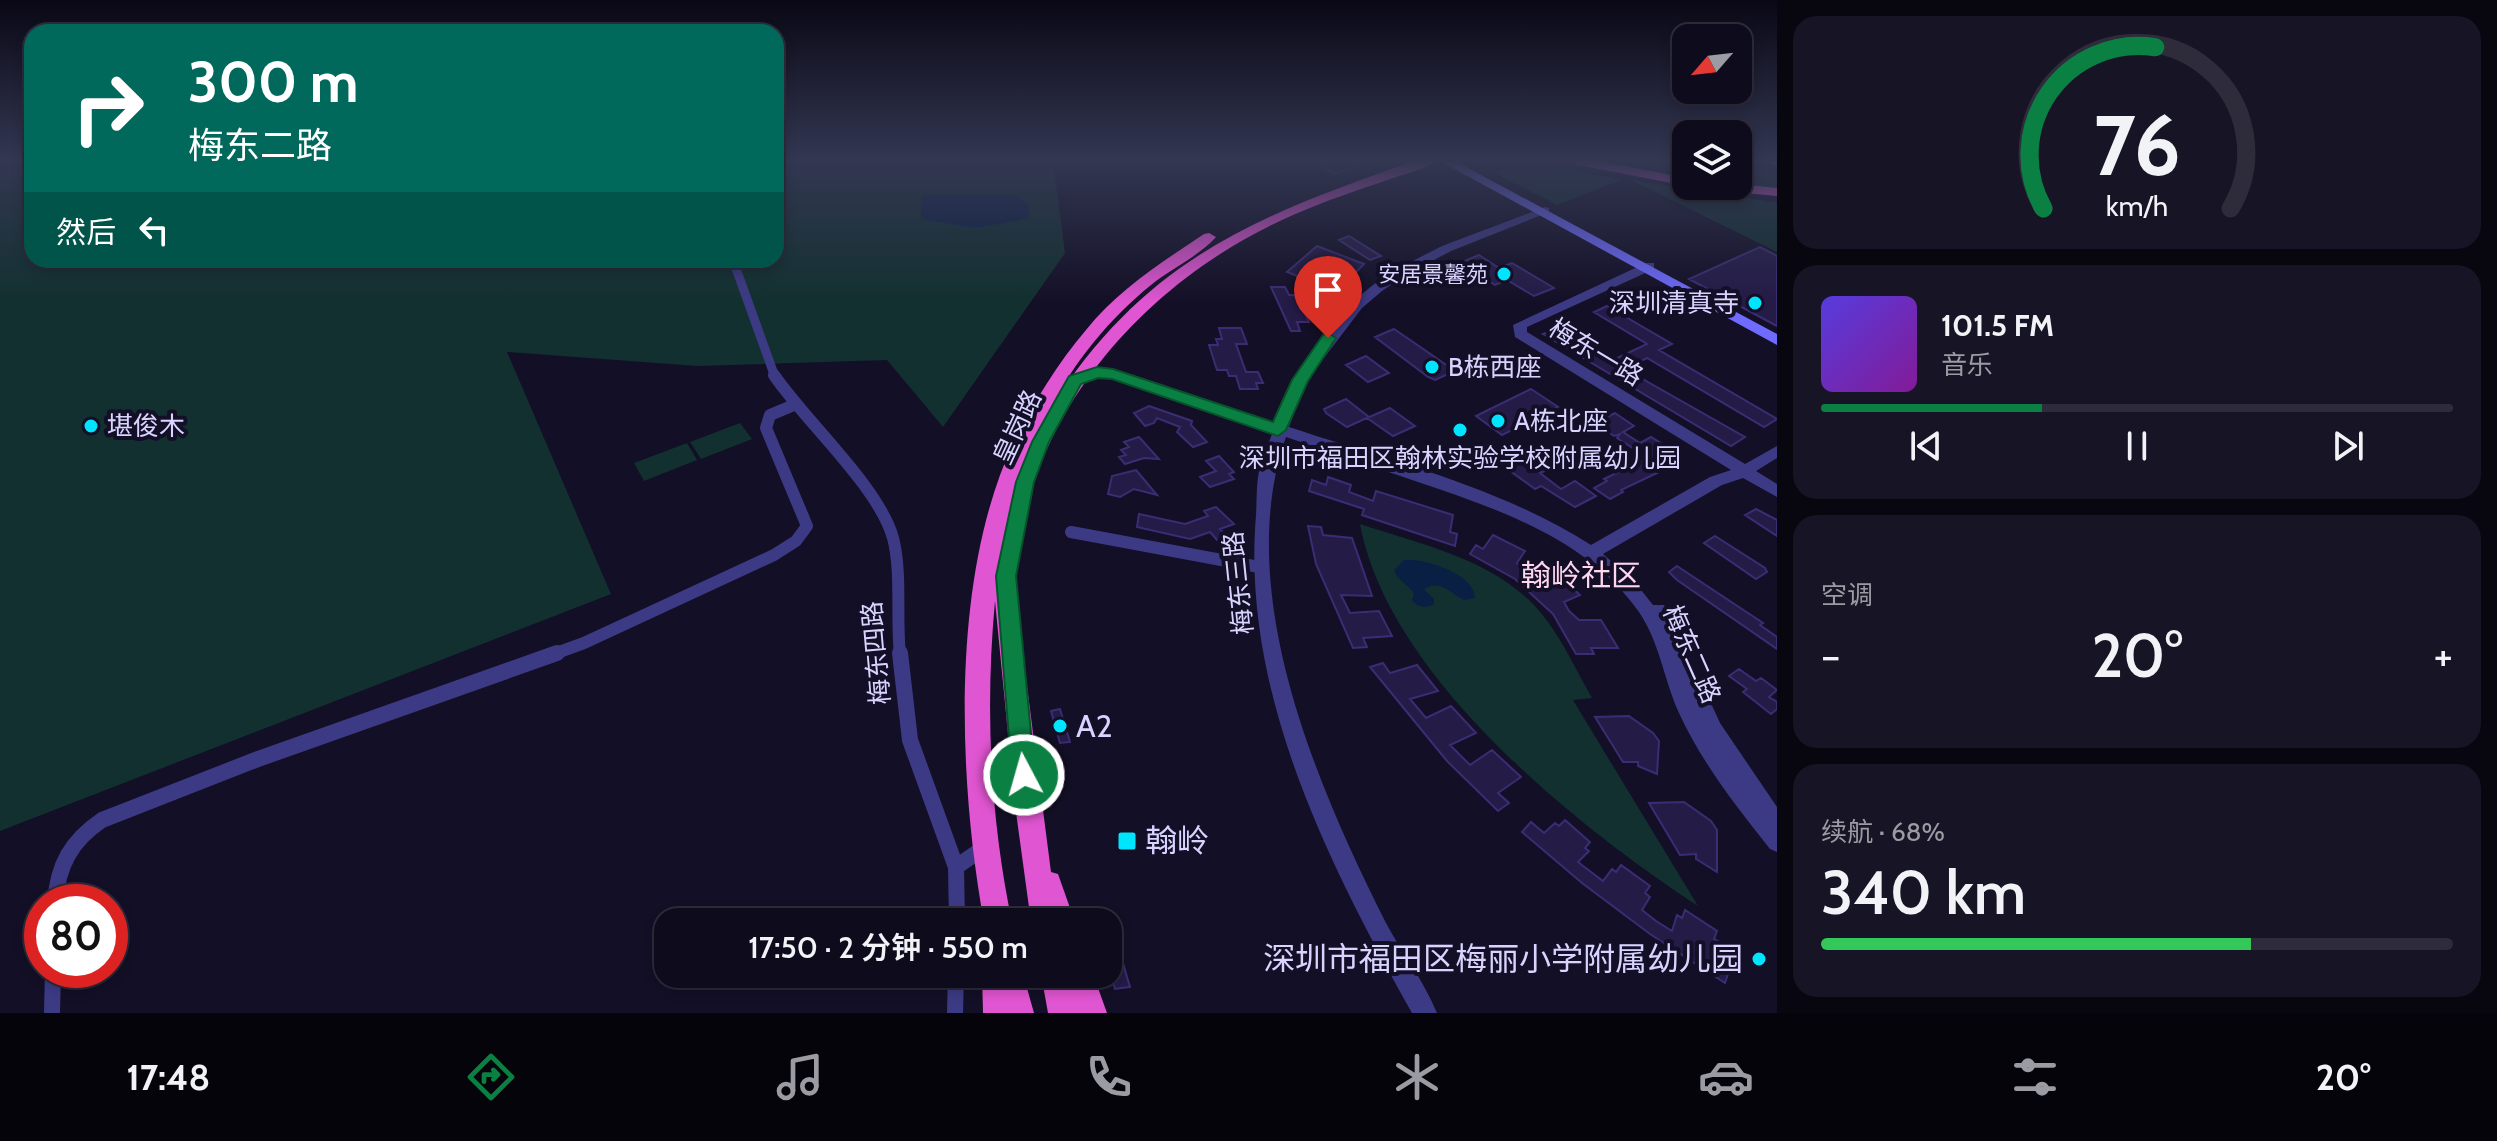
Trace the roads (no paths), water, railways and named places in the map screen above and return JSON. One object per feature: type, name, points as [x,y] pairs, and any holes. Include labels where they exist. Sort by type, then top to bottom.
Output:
[{"type":"highway","name":"皇岗路","points":[[994,908],[985,847],[977,680],[985,578],[1007,484],[1020,447],[1047,395],[1087,336],[1116,305],[1185,252],[1270,208]]},
{"type":"highway","name":"皇岗路","points":[[1043,908],[1030,834],[1006,576],[1025,482],[1040,442],[1075,380],[1101,345],[1164,285],[1241,234],[1297,208]]},
{"type":"highway","points":[[1030,834],[1056,908]]},
{"type":"highway","points":[[997,988],[998,1013]]},
{"type":"highway","points":[[1013,988],[1019,1013]]},
{"type":"highway","points":[[1058,988],[1063,1013]]},
{"type":"highway","points":[[1084,988],[1092,1013]]},
{"type":"main road","points":[[1537,208],[1777,340]]},
{"type":"main road","points":[[1537,208],[1542,211]]},
{"type":"main road","points":[[1647,268],[1777,334]]},
{"type":"street","name":"梅东三路","points":[[1425,1013],[1366,903],[1302,758],[1276,662],[1259,567],[1261,497],[1279,427],[1311,364],[1358,304],[1435,254],[1542,211]]},
{"type":"street","name":"梅东四路","points":[[736,268],[766,363],[794,405],[856,475],[883,511],[888,523],[894,542],[899,644],[910,740],[956,867],[957,908]]},
{"type":"street","name":"梅东一路","points":[[1647,268],[1520,325],[1520,334],[1777,491]]},
{"type":"street","name":"梅东二路","points":[[1101,345],[1107,360],[1126,371],[1510,509],[1594,551],[1635,583],[1660,613],[1677,644],[1696,697],[1715,733],[1740,774],[1777,823]]},
{"type":"street","name":"梅东二路","points":[[1075,380],[1097,372],[1113,374],[1279,427]]},
{"type":"street","points":[[57,884],[60,864],[69,846],[84,831],[102,820],[258,759],[584,643],[774,555],[796,541],[807,526],[766,428],[770,415],[794,405]]},
{"type":"street","points":[[1594,551],[1716,481],[1745,471],[1777,451]]},
{"type":"street","points":[[1071,532],[1259,567]]},
{"type":"street","name":"梅东二路","points":[[1594,551],[1652,619],[1689,712],[1705,743],[1777,842]]},
{"type":"street","points":[[956,867],[985,847]]},
{"type":"street","points":[[52,1013],[53,988]]},
{"type":"street","points":[[955,1013],[956,988]]},
{"type":"water","points":[[921,208],[1028,208],[1029,215],[1026,219],[975,228],[921,217]]},
{"type":"water","points":[[1404,560],[1447,569],[1467,582],[1475,598],[1464,600],[1441,586],[1430,586],[1424,589],[1434,599],[1434,604],[1425,607],[1416,604],[1412,600],[1414,594],[1394,570]]},
{"type":"place","name":"安居景馨苑","points":[[1504,274]]},
{"type":"place","name":"深圳清真寺","points":[[1755,303]]},
{"type":"place","name":"B栋西座","points":[[1432,367]]},
{"type":"place","name":"A栋北座","points":[[1498,421]]},
{"type":"place","name":"堪俊木","points":[[91,426]]},
{"type":"place","name":"深圳市福田区翰林实验学校附属幼儿园","points":[[1460,430]]},
{"type":"place","name":"A2","points":[[1060,726]]},
{"type":"place","name":"翰岭","points":[[1127,841]]},
{"type":"place","name":"深圳市福田区梅丽小学附属幼儿园","points":[[1759,959]]},
{"type":"district","name":"翰岭社区","points":[[1581,576]]}]
